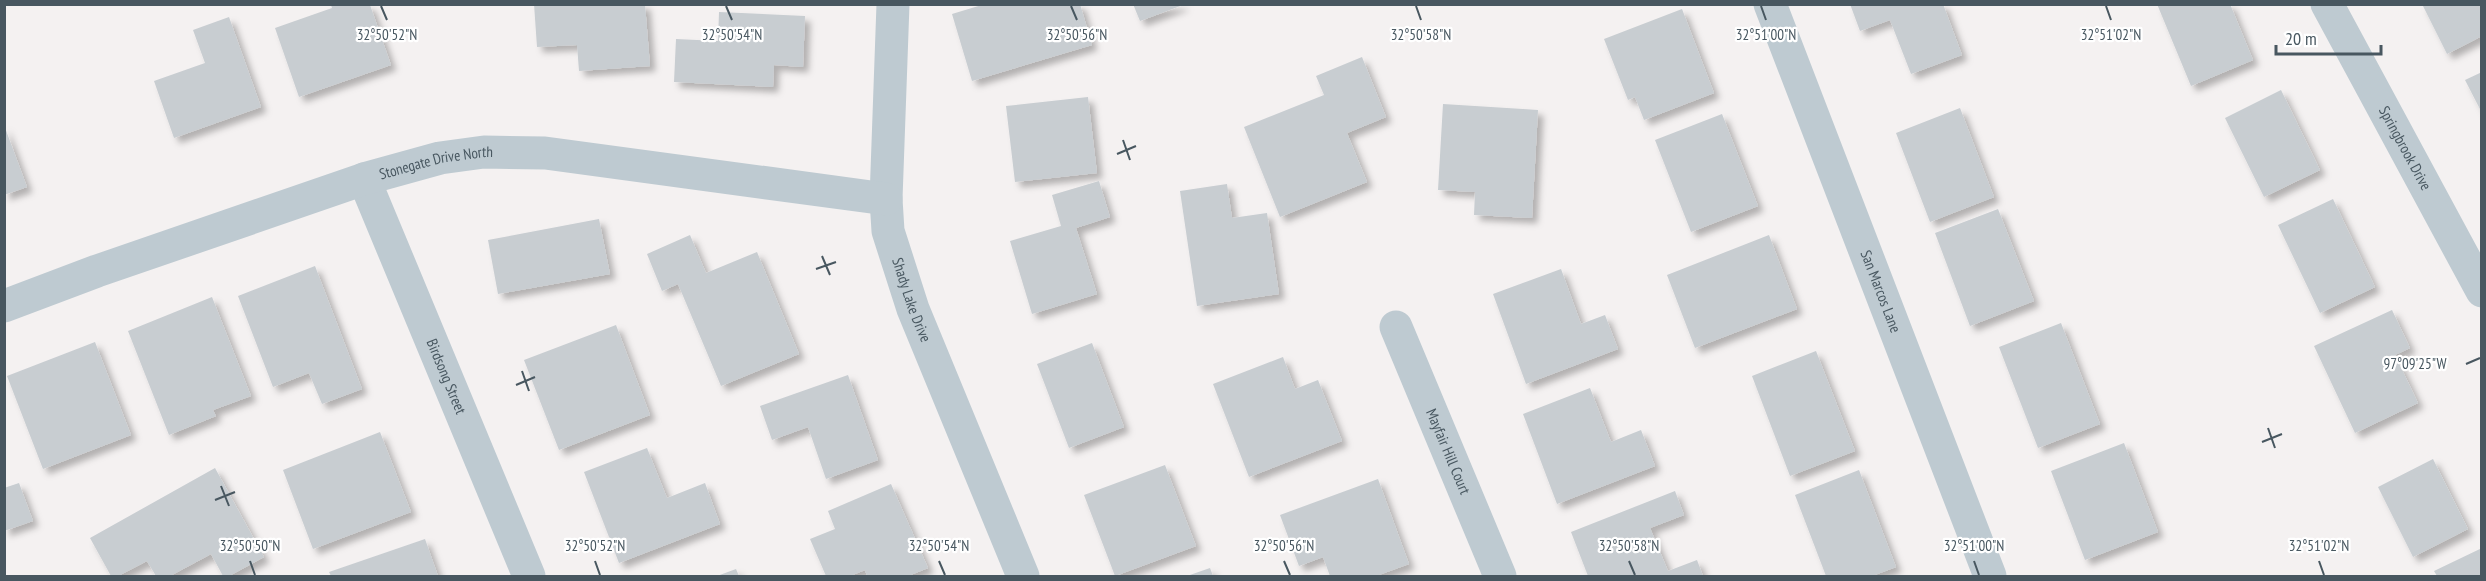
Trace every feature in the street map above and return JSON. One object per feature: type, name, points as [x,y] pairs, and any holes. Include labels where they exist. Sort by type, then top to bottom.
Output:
[{"type":"street","name":"Shady Lake Drive","points":[[893,4],[886,199],[888,231],[913,309],[1023,576]]},
{"type":"street","name":"San Marcos Lane","points":[[1770,4],[1990,576]]},
{"type":"street","name":"Springbrook Drive","points":[[2327,4],[2481,291]]},
{"type":"street","name":"Stonegate Drive North","points":[[4,306],[97,271],[364,179],[440,158],[484,152],[546,153],[886,199]]},
{"type":"street","name":"Birdsong Street","points":[[364,179],[529,576]]},
{"type":"street","name":"Mayfair Hill Court","points":[[1396,327],[1500,576]]},
{"type":"building","points":[[534,4],[645,4],[650,66],[579,71],[577,45],[537,47]]},
{"type":"building","points":[[985,4],[1080,4],[1092,45],[972,81],[952,14]]},
{"type":"building","points":[[1133,4],[1183,4],[1183,5],[1140,21]]},
{"type":"building","points":[[1850,4],[1943,4],[1962,55],[1911,74],[1890,20],[1860,31]]},
{"type":"building","points":[[2157,4],[2230,4],[2253,60],[2191,86]]},
{"type":"building","points":[[2422,4],[2482,4],[2482,36],[2447,54]]},
{"type":"building","points":[[331,5],[370,5],[391,65],[299,97],[275,28],[332,8]]},
{"type":"building","points":[[1682,9],[1714,93],[1644,120],[1635,97],[1628,100],[1604,39]]},
{"type":"building","points":[[719,12],[805,16],[803,67],[774,65],[773,87],[674,82],[676,39],[718,41]]},
{"type":"building","points":[[229,17],[261,107],[174,138],[154,81],[205,63],[193,30]]},
{"type":"building","points":[[1362,57],[1386,117],[1347,133],[1367,182],[1280,217],[1244,127],[1324,95],[1316,76]]},
{"type":"building","points":[[2482,72],[2482,113],[2465,80]]},
{"type":"building","points":[[2281,90],[2320,170],[2264,197],[2225,118]]},
{"type":"building","points":[[1088,97],[1097,173],[1015,182],[1006,106]]},
{"type":"building","points":[[1443,104],[1538,110],[1532,218],[1474,215],[1475,192],[1438,190]]},
{"type":"building","points":[[1960,108],[1994,197],[1930,222],[1896,133]]},
{"type":"building","points":[[1722,114],[1758,206],[1691,232],[1655,140]]},
{"type":"building","points":[[4,125],[27,187],[4,195]]},
{"type":"building","points":[[1099,181],[1110,217],[1076,228],[1097,294],[1032,314],[1010,241],[1061,226],[1052,195]]},
{"type":"building","points":[[1227,184],[1232,218],[1267,213],[1279,294],[1197,306],[1180,191]]},
{"type":"building","points":[[2333,199],[2375,287],[2320,313],[2278,225]]},
{"type":"building","points":[[1998,209],[2034,301],[1970,326],[1935,233]]},
{"type":"building","points":[[599,219],[610,274],[498,294],[488,240]]},
{"type":"building","points":[[690,235],[706,273],[757,252],[799,354],[721,386],[678,284],[662,291],[647,254]]},
{"type":"building","points":[[1769,235],[1797,309],[1695,348],[1667,275]]},
{"type":"building","points":[[315,266],[362,389],[322,404],[309,373],[273,387],[238,296]]},
{"type":"building","points":[[1561,269],[1581,324],[1605,315],[1618,349],[1526,384],[1493,294]]},
{"type":"building","points":[[212,297],[251,396],[213,410],[216,416],[169,435],[128,331]]},
{"type":"building","points":[[2392,310],[2410,348],[2395,355],[2418,403],[2355,433],[2314,346]]},
{"type":"building","points":[[2061,323],[2100,424],[2038,448],[1999,347]]},
{"type":"building","points":[[616,325],[650,415],[559,450],[524,360]]},
{"type":"building","points":[[95,342],[131,435],[43,469],[7,376]]},
{"type":"building","points":[[1092,343],[1124,427],[1069,448],[1037,364]]},
{"type":"building","points":[[1816,351],[1855,451],[1790,476],[1752,376]]},
{"type":"building","points":[[1283,357],[1295,389],[1318,380],[1342,441],[1249,477],[1213,384]]},
{"type":"building","points":[[848,375],[878,460],[826,479],[808,427],[772,440],[760,406]]},
{"type":"building","points":[[1590,388],[1611,442],[1641,430],[1655,466],[1557,504],[1523,414]]},
{"type":"building","points":[[380,432],[411,512],[313,549],[283,470]]},
{"type":"building","points":[[2124,443],[2158,532],[2085,560],[2051,471]]},
{"type":"building","points":[[647,448],[667,498],[705,483],[720,524],[619,563],[584,472]]},
{"type":"building","points":[[2433,459],[2468,529],[2413,557],[2378,487]]},
{"type":"building","points":[[1165,465],[1196,546],[1115,576],[1084,495]]},
{"type":"building","points":[[215,468],[264,557],[229,576],[223,576],[211,554],[170,576],[156,576],[147,561],[118,576],[111,576],[90,538]]},
{"type":"building","points":[[1859,470],[1896,567],[1872,576],[1826,576],[1795,495]]},
{"type":"building","points":[[1378,479],[1409,564],[1376,576],[1330,576],[1323,557],[1299,566],[1280,515]]},
{"type":"building","points":[[19,483],[33,521],[4,531],[4,488]]},
{"type":"building","points":[[891,484],[928,568],[908,576],[867,576],[865,570],[850,576],[826,576],[810,539],[835,529],[828,511]]},
{"type":"building","points":[[1675,491],[1684,515],[1650,528],[1668,571],[1697,560],[1703,576],[1588,576],[1571,532]]},
{"type":"building","points":[[425,539],[438,576],[331,576],[329,572]]},
{"type":"building","points":[[2482,548],[2482,576],[2437,576],[2434,571]]},
{"type":"building","points":[[1210,568],[1213,576],[1187,576]]},
{"type":"building","points":[[736,569],[739,576],[717,576]]}]
